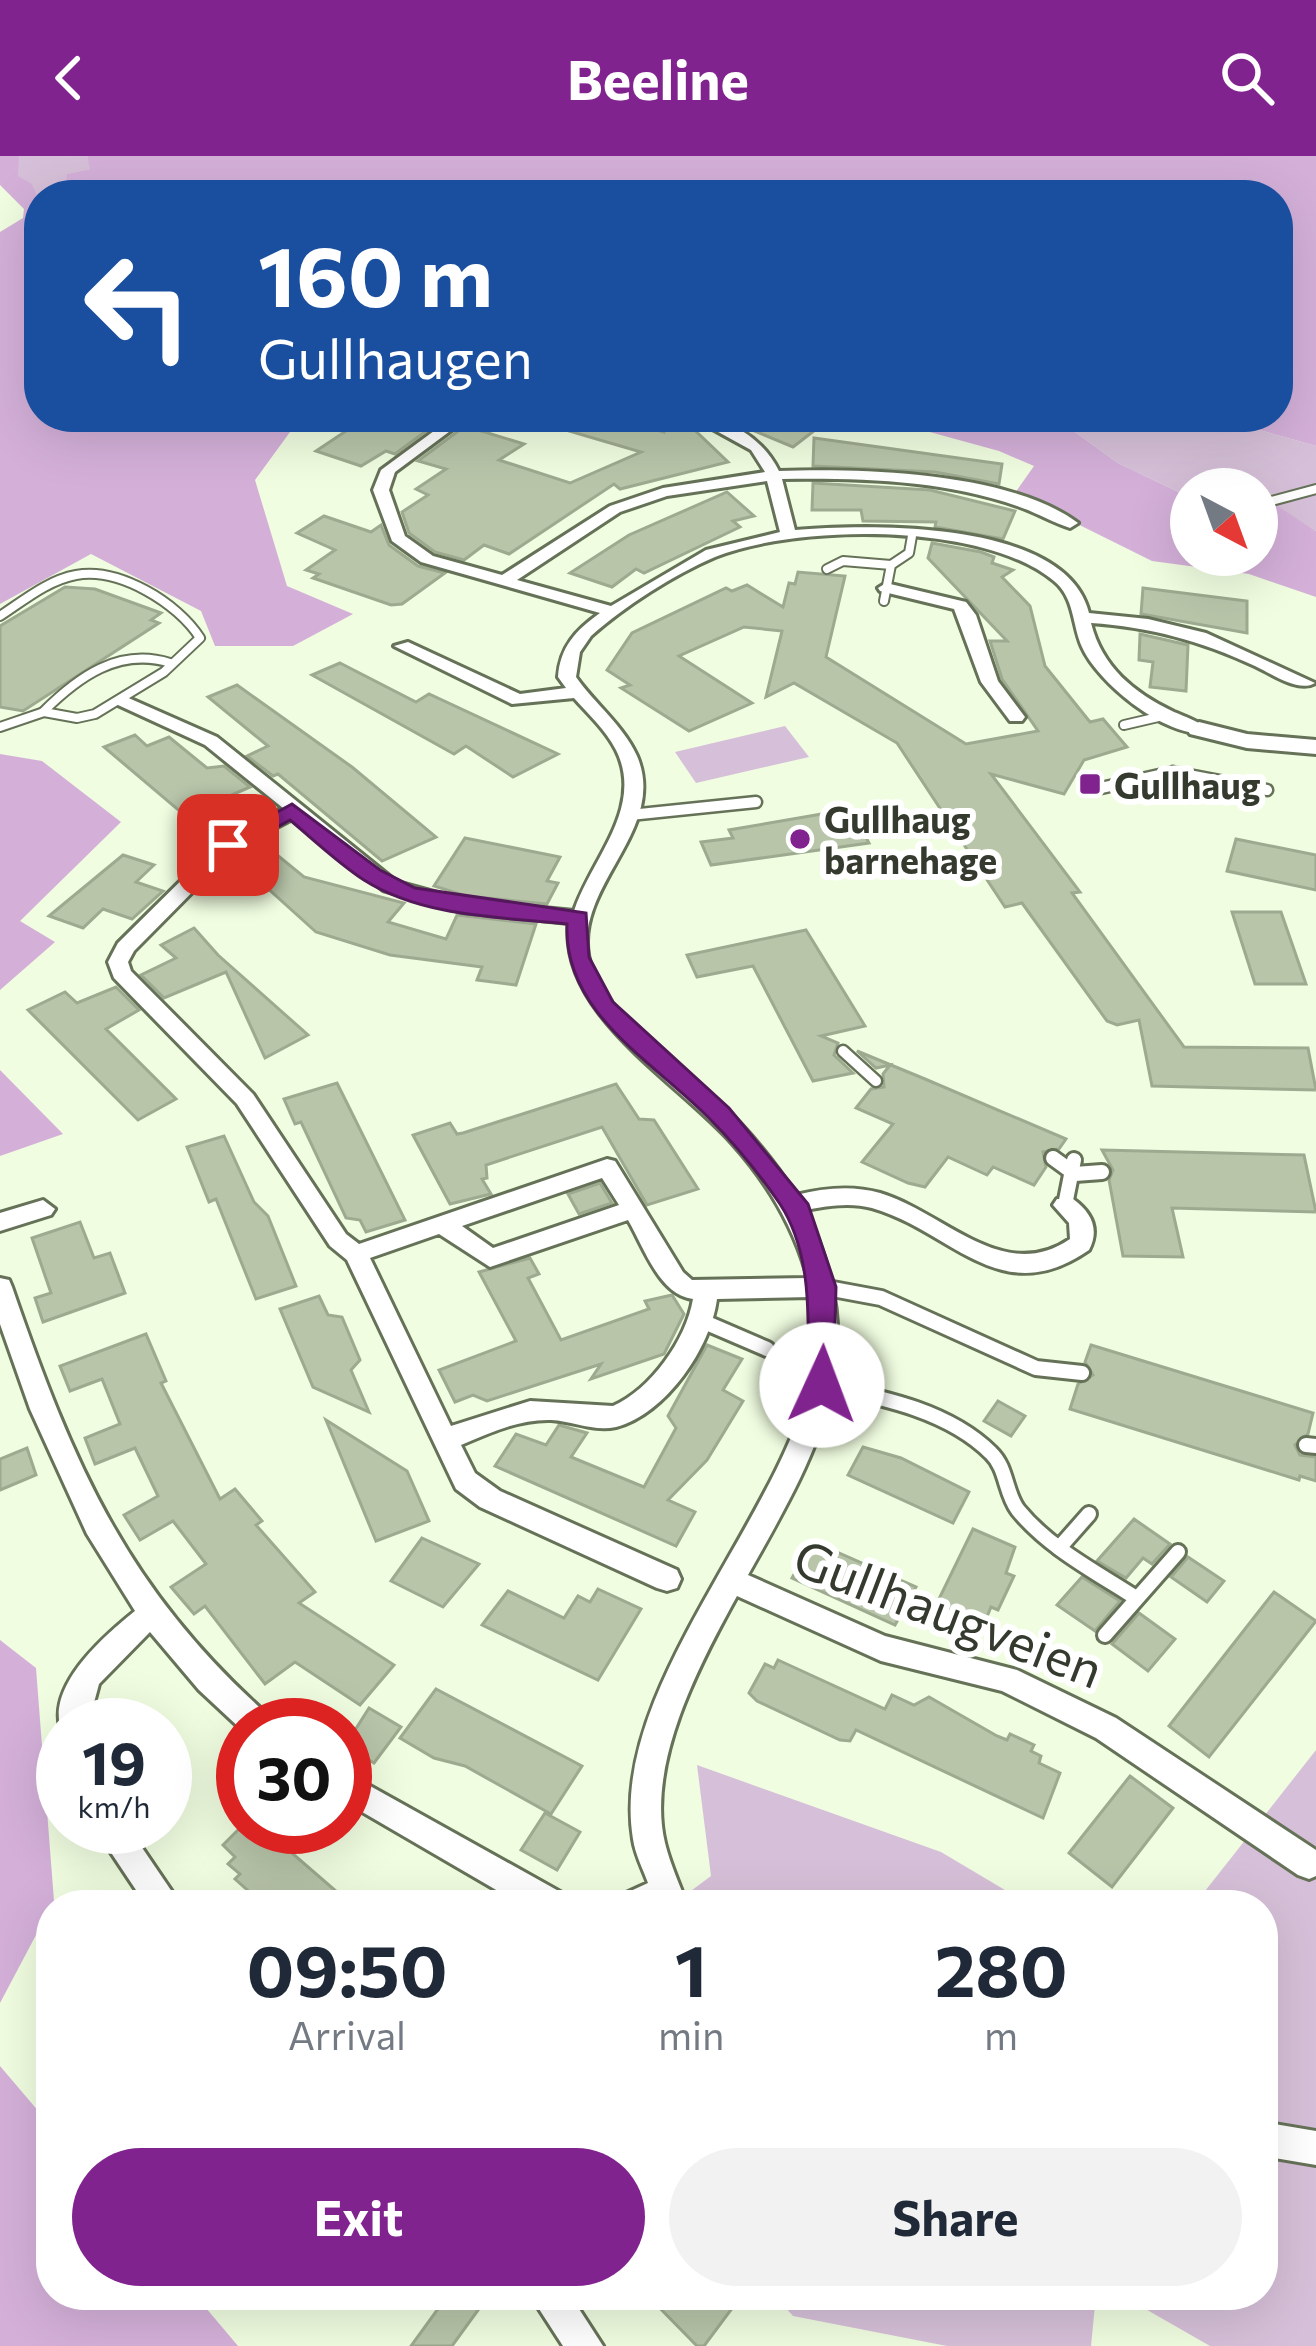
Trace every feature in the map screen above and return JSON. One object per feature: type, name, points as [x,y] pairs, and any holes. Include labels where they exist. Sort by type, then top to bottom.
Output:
[{"type":"street","points":[[441,432],[388,470],[381,490],[398,538],[427,559],[613,612]]},
{"type":"street","points":[[730,432],[760,446],[774,474],[788,533]]},
{"type":"street","points":[[508,579],[618,508],[726,478],[774,474],[949,484],[1028,503],[1070,523]]},
{"type":"street","points":[[124,701],[211,741],[372,875],[408,893],[462,906],[578,918],[630,815],[634,782],[625,748],[567,677],[571,648],[613,612],[713,553],[788,533],[912,536],[1022,555],[1067,584],[1085,618],[1096,658],[1135,697],[1199,729],[1247,741],[1316,747]]},
{"type":"street","points":[[885,594],[960,605],[968,615],[990,682],[1016,717]]},
{"type":"street","points":[[1085,618],[1149,620],[1193,631],[1306,683]]},
{"type":"street","points":[[402,646],[518,700],[576,692]]},
{"type":"street","points":[[292,811],[228,845],[124,948],[118,962],[121,973],[245,1100],[338,1240],[356,1254],[465,1481],[476,1491],[668,1579]]},
{"type":"street","name":"Gullhaugveien","points":[[578,918],[577,957],[604,1007],[720,1114],[794,1204],[822,1287],[822,1385],[790,1473],[679,1678],[657,1733],[648,1786],[656,1890]]},
{"type":"street","points":[[356,1254],[607,1167],[674,1279],[687,1290],[822,1287]]},
{"type":"street","points":[[794,1204],[852,1196],[887,1204],[951,1243],[1029,1264],[1053,1263],[1081,1244],[1084,1229],[1078,1214],[1065,1205]]},
{"type":"street","points":[[0,1222],[43,1209]]},
{"type":"street","points":[[442,1224],[490,1258],[634,1209]]},
{"type":"street","points":[[0,1287],[72,1484],[151,1614],[194,1668],[228,1698]]},
{"type":"street","points":[[444,1440],[497,1418],[541,1410],[609,1418],[626,1413],[647,1401],[702,1321],[706,1293]]},
{"type":"street","name":"Gullhaugveien","points":[[730,1580],[881,1648],[1007,1679],[1067,1708],[1106,1728],[1310,1864]]},
{"type":"street","points":[[76,1698],[93,1664],[151,1614]]},
{"type":"street","points":[[372,1801],[527,1890]]},
{"type":"street","points":[[128,1854],[154,1890]]},
{"type":"street","points":[[1278,2142],[1316,2148]]},
{"type":"street","points":[[559,2310],[585,2346]]},
{"type":"lane","points":[[1278,499],[1316,488]]},
{"type":"lane","points":[[826,569],[843,561],[891,565],[909,553],[912,536]]},
{"type":"lane","points":[[885,594],[891,565]]},
{"type":"lane","points":[[0,616],[74,575],[100,577],[166,602],[197,630],[198,643],[124,701],[80,718],[44,712]]},
{"type":"lane","points":[[0,728],[21,725],[44,712],[116,659],[145,654],[170,663]]},
{"type":"lane","points":[[1124,724],[1167,715]]},
{"type":"lane","points":[[1101,788],[1172,772],[1267,790]]},
{"type":"lane","points":[[630,815],[756,802]]},
{"type":"lane","points":[[843,1051],[877,1081]]},
{"type":"lane","points":[[1053,1158],[1102,1172]]},
{"type":"lane","points":[[1065,1205],[1075,1167]]},
{"type":"lane","points":[[822,1287],[881,1298],[1036,1368],[1082,1373]]},
{"type":"lane","points":[[702,1321],[767,1349]]},
{"type":"lane","name":"Gullhaugveien","points":[[822,1385],[914,1411],[987,1449],[1000,1460],[1015,1508],[1059,1548],[1136,1598]]},
{"type":"lane","points":[[1059,1548],[1090,1514]]},
{"type":"lane","points":[[1105,1635],[1178,1552]]},
{"type":"shaded area","points":[[0,156],[19,156],[18,176],[25,180],[24,209],[0,185]]},
{"type":"shaded area","points":[[19,156],[87,156],[91,169],[68,174],[67,180],[24,180],[24,187],[15,171]]},
{"type":"shaded area","points":[[87,156],[1316,156],[1316,446],[1266,432],[1293,432],[1293,180],[67,180],[67,174],[90,169]]},
{"type":"shaded area","points":[[24,209],[24,432],[290,432],[255,480],[287,586],[353,614],[293,646],[215,646],[201,611],[91,554],[0,604],[0,232],[23,218]]},
{"type":"shaded area","points":[[930,432],[1075,432],[1118,463],[1170,488],[1170,563],[1152,561],[1015,493],[1034,466]]},
{"type":"shaded area","points":[[1075,432],[1266,432],[1316,446],[1316,531],[1278,507],[1278,468],[1170,468],[1170,488],[1118,463]]},
{"type":"shaded area","points":[[1278,506],[1316,531],[1316,597],[1255,576],[1278,576]]},
{"type":"shaded area","points":[[785,726],[809,757],[696,783],[675,752]]},
{"type":"shaded area","points":[[0,754],[42,761],[121,822],[20,921],[55,942],[0,990]]},
{"type":"shaded area","points":[[0,1070],[63,1134],[0,1156]]},
{"type":"shaded area","points":[[0,1640],[36,1668],[36,1854],[50,1854],[53,1890],[36,1890],[36,1935],[0,2003]]},
{"type":"shaded area","points":[[1316,1750],[1316,2346],[1210,2346],[1147,2310],[1278,2310],[1278,1890],[1206,1890]]},
{"type":"shaded area","points":[[697,1765],[941,1852],[1005,1890],[692,1890],[711,1876]]},
{"type":"shaded area","points":[[0,2066],[36,2108],[36,2310],[208,2310],[238,2346],[0,2346]]},
{"type":"shaded area","points":[[788,2310],[1095,2310],[1091,2346],[947,2346],[793,2316]]},
{"type":"building","points":[[344,432],[425,432],[395,454],[386,451],[361,466],[316,451]]},
{"type":"building","points":[[457,432],[485,432],[524,444],[499,460],[570,483],[641,452],[572,432],[697,432],[728,462],[620,489],[614,484],[509,554],[484,545],[464,560],[435,552],[409,533],[402,512],[428,495],[416,489],[446,469],[418,461]]},
{"type":"building","points":[[757,432],[812,432],[793,447]]},
{"type":"building","points":[[814,438],[1002,464],[999,484],[935,472],[813,466]]},
{"type":"building","points":[[813,483],[930,490],[1015,511],[1003,539],[935,527],[936,522],[863,521],[861,510],[812,510]]},
{"type":"building","points":[[727,492],[754,516],[733,521],[740,527],[644,573],[636,569],[612,587],[570,573],[629,535]]},
{"type":"building","points":[[324,516],[371,532],[381,525],[389,545],[418,566],[445,573],[402,604],[391,605],[313,578],[319,574],[306,570],[335,550],[297,533]]},
{"type":"building","points":[[932,543],[981,552],[994,557],[992,563],[1013,570],[1002,577],[1030,606],[1045,666],[1090,722],[1103,719],[1127,747],[1084,760],[1064,794],[991,774],[1080,892],[1072,893],[1184,1047],[1308,1048],[1316,1090],[1152,1086],[1139,1020],[1117,1025],[1107,1021],[1022,903],[1005,907],[897,743],[794,683],[766,697],[782,631],[744,627],[679,656],[752,703],[689,731],[621,688],[630,685],[607,670],[632,633],[726,588],[732,591],[747,585],[783,607],[789,583],[795,584],[798,572],[845,576],[826,657],[966,744],[1038,731],[1002,679],[990,641],[1007,641],[928,558]]},
{"type":"building","points":[[65,587],[95,589],[161,613],[151,620],[159,623],[23,711],[0,707],[0,626]]},
{"type":"building","points":[[1143,588],[1247,601],[1247,633],[1141,614]]},
{"type":"building","points":[[1140,634],[1188,645],[1186,691],[1150,687],[1153,662],[1139,660]]},
{"type":"building","points":[[340,663],[416,702],[429,694],[558,754],[513,777],[466,746],[454,754],[312,675]]},
{"type":"building","points":[[237,685],[352,767],[436,837],[382,861],[278,774],[273,776],[247,756],[268,746],[208,697]]},
{"type":"building","points":[[135,735],[147,746],[169,737],[207,768],[224,766],[250,787],[220,800],[242,825],[215,841],[104,747]]},
{"type":"building","points":[[851,809],[869,843],[711,865],[701,842],[733,838],[729,830]]},
{"type":"building","points":[[465,838],[560,857],[547,881],[558,883],[547,904],[466,896],[434,886]]},
{"type":"building","points":[[1236,839],[1316,855],[1316,890],[1227,871]]},
{"type":"building","points":[[260,841],[304,877],[404,903],[388,922],[446,939],[457,915],[536,924],[516,985],[477,980],[482,967],[390,955],[316,932],[233,857]]},
{"type":"building","points":[[123,855],[154,865],[136,882],[163,891],[132,919],[103,909],[83,928],[49,916]]},
{"type":"building","points":[[1232,912],[1281,912],[1306,984],[1255,984]]},
{"type":"building","points":[[194,928],[308,1035],[265,1058],[226,972],[164,998],[141,975],[176,958],[161,945]]},
{"type":"building","points":[[806,930],[865,1026],[821,1036],[838,1043],[834,1055],[853,1073],[813,1081],[753,966],[697,977],[687,955]]},
{"type":"building","points":[[116,987],[139,1010],[106,1029],[176,1099],[138,1120],[28,1010],[65,992],[77,1003]]},
{"type":"building","points":[[857,1051],[1066,1139],[1059,1149],[1043,1152],[1046,1167],[1034,1185],[993,1167],[987,1175],[948,1157],[925,1187],[908,1183],[862,1162],[893,1124],[856,1108],[871,1089],[884,1087],[883,1074],[890,1065],[876,1068]]},
{"type":"building","points":[[337,1083],[405,1220],[366,1232],[360,1220],[346,1218],[301,1122],[295,1124],[284,1099]]},
{"type":"building","points":[[616,1084],[639,1119],[654,1120],[698,1189],[647,1205],[602,1127],[486,1165],[487,1178],[482,1179],[491,1194],[450,1204],[413,1135],[450,1123],[457,1134],[463,1133]]},
{"type":"building","points":[[224,1136],[254,1202],[268,1216],[296,1286],[256,1299],[216,1199],[209,1202],[187,1147]]},
{"type":"building","points":[[1102,1150],[1304,1155],[1316,1212],[1172,1208],[1183,1257],[1123,1256],[1109,1180],[1113,1170]]},
{"type":"building","points":[[600,1183],[612,1203],[579,1214],[568,1194]]},
{"type":"building","points":[[80,1222],[94,1258],[110,1253],[125,1293],[43,1322],[35,1298],[51,1293],[32,1238]]},
{"type":"building","points":[[530,1258],[539,1274],[528,1278],[561,1340],[649,1309],[645,1301],[672,1295],[684,1314],[664,1354],[591,1379],[601,1364],[487,1401],[473,1395],[455,1402],[439,1370],[516,1341],[479,1272]]},
{"type":"building","points":[[319,1296],[328,1315],[342,1317],[360,1360],[351,1370],[369,1412],[313,1387],[280,1309]]},
{"type":"building","points":[[146,1334],[166,1381],[161,1383],[220,1499],[235,1489],[262,1521],[256,1525],[315,1592],[299,1603],[394,1665],[366,1698],[349,1698],[295,1662],[265,1684],[205,1606],[194,1614],[171,1587],[206,1564],[173,1521],[140,1540],[124,1515],[158,1496],[135,1448],[95,1464],[85,1438],[120,1424],[102,1379],[70,1391],[60,1366]]},
{"type":"building","points":[[707,1345],[742,1359],[723,1390],[743,1401],[707,1460],[668,1500],[695,1512],[676,1546],[495,1466],[516,1434],[546,1445],[559,1425],[587,1433],[571,1457],[644,1487],[676,1428],[668,1416]]},
{"type":"building","points":[[1091,1345],[1313,1413],[1308,1434],[1295,1445],[1300,1455],[1316,1457],[1316,1481],[1300,1476],[1299,1480],[1070,1409],[1078,1384],[1093,1375],[1085,1362]]},
{"type":"building","points":[[998,1401],[1025,1416],[1011,1436],[984,1421]]},
{"type":"building","points":[[326,1420],[407,1471],[429,1521],[376,1541]]},
{"type":"building","points":[[863,1447],[901,1458],[969,1492],[953,1523],[848,1475]]},
{"type":"building","points":[[27,1448],[36,1475],[0,1490],[0,1459]]},
{"type":"building","points":[[1134,1519],[1170,1544],[1152,1564],[1143,1558],[1126,1578],[1097,1561]]},
{"type":"building","points":[[973,1529],[1015,1547],[1006,1573],[1014,1576],[998,1610],[991,1607],[984,1624],[937,1603]]},
{"type":"building","points":[[422,1538],[479,1564],[443,1607],[391,1581]]},
{"type":"building","points":[[812,1541],[916,1587],[895,1625],[792,1578]]},
{"type":"building","points":[[1188,1557],[1224,1581],[1207,1602],[1171,1577]]},
{"type":"building","points":[[1082,1577],[1120,1601],[1095,1631],[1057,1605]]},
{"type":"building","points":[[598,1589],[641,1609],[598,1680],[482,1625],[508,1591],[564,1618],[578,1596],[590,1602]]},
{"type":"building","points":[[1274,1592],[1316,1621],[1209,1757],[1169,1726]]},
{"type":"building","points":[[1139,1613],[1175,1639],[1148,1671],[1112,1644]]},
{"type":"building","points":[[778,1660],[885,1709],[892,1695],[914,1705],[929,1697],[997,1736],[1007,1740],[1010,1734],[1034,1745],[1031,1751],[1041,1756],[1039,1763],[1060,1773],[1043,1818],[856,1730],[850,1741],[840,1740],[757,1701],[749,1693],[765,1664],[774,1668]]},
{"type":"building","points":[[436,1689],[582,1766],[551,1814],[465,1766],[434,1758],[400,1738]]},
{"type":"building","points":[[372,1710],[401,1727],[372,1762]]},
{"type":"building","points":[[1130,1776],[1173,1808],[1112,1887],[1069,1853]]},
{"type":"building","points":[[545,1813],[580,1832],[557,1870],[521,1850]]},
{"type":"building","points":[[232,1854],[293,1854],[335,1890],[247,1890],[235,1879],[240,1874],[228,1864],[235,1857]]},
{"type":"building","points":[[437,2310],[478,2310],[452,2346],[411,2346]]},
{"type":"building","points":[[662,2310],[731,2310],[704,2346],[697,2346]]},
{"type":"place","name":"Gullhaug","points":[[1090,784]]},
{"type":"place","name":"Gullhaug barnehage","points":[[800,839]]},
{"type":"route","points":[[228,845],[292,811],[372,875],[408,893],[462,906],[578,918],[577,957],[604,1007],[742,1136],[794,1204],[822,1287],[826,1338],[822,1385]]}]
